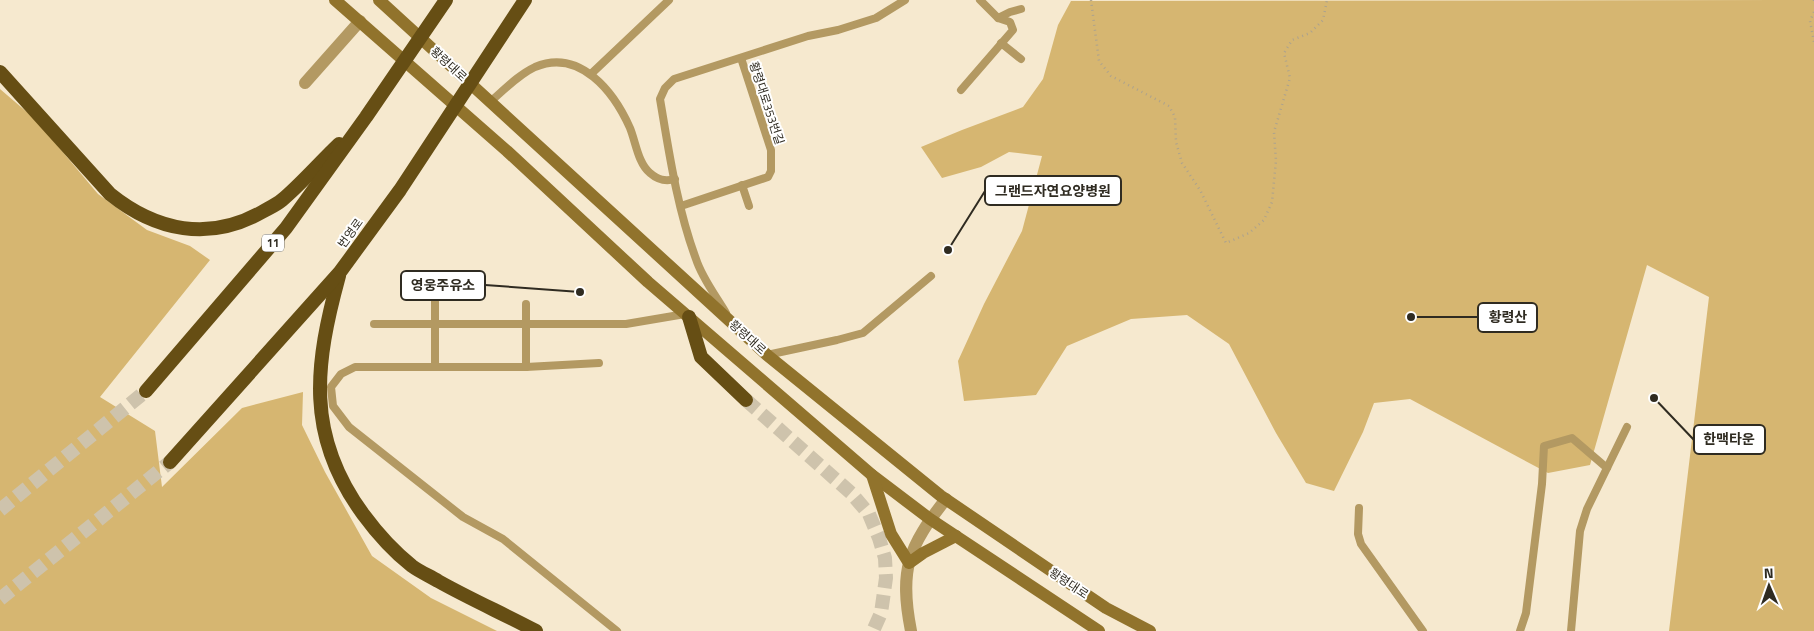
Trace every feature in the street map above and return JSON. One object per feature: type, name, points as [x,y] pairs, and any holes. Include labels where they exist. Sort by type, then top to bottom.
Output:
[{"type":"highway","name":"11","points":[[146,391],[286,228],[366,117],[446,0]]},
{"type":"highway","name":"번영로","points":[[170,462],[340,272],[400,190],[525,0]]},
{"type":"highway","points":[[0,72],[110,194],[128,208],[144,217],[177,227],[213,228],[233,225],[252,218],[281,200],[366,117]]},
{"type":"highway","points":[[340,272],[325,327],[319,389],[327,446],[336,470],[355,504],[386,543],[413,567],[536,631]]},
{"type":"highway","points":[[687,316],[701,358],[746,400]]},
{"type":"main road","name":"황령대로","points":[[335,0],[507,151],[648,282],[872,475],[930,519],[1099,631]]},
{"type":"main road","name":"황령대로","points":[[379,0],[767,354],[946,499],[1106,608],[1150,631]]},
{"type":"main road","points":[[872,475],[891,534],[908,563],[956,536]]},
{"type":"street","points":[[305,84],[360,21]]},
{"type":"street","points":[[911,631],[906,592],[908,563],[920,534],[946,499]]},
{"type":"lane","points":[[591,74],[669,0]]},
{"type":"lane","name":"황령대로353번길","points":[[681,206],[768,177],[771,171],[771,150],[741,58],[808,36],[838,30],[876,18],[904,0]]},
{"type":"lane","points":[[961,90],[1013,30],[1010,22],[998,18],[980,0]]},
{"type":"lane","points":[[998,18],[1010,12],[1021,10]]},
{"type":"lane","points":[[1002,43],[1021,59]]},
{"type":"lane","points":[[731,322],[696,261],[675,179],[660,99],[665,88],[674,79],[741,58]]},
{"type":"lane","points":[[490,102],[518,77],[535,67],[563,62],[576,65],[591,74],[607,89],[625,118],[641,161],[650,173],[661,180],[675,179]]},
{"type":"lane","points":[[742,186],[748,206]]},
{"type":"lane","points":[[767,354],[863,333],[931,276]]},
{"type":"lane","points":[[435,300],[435,367]]},
{"type":"lane","points":[[526,304],[526,367]]},
{"type":"lane","points":[[374,324],[626,324],[687,316]]},
{"type":"lane","points":[[599,363],[526,367],[355,367],[341,374],[331,387],[333,406],[349,427],[463,518],[503,539],[617,631]]},
{"type":"lane","points":[[1571,631],[1580,531],[1587,509],[1627,427]]},
{"type":"lane","points":[[1520,631],[1526,613],[1542,484],[1544,446],[1572,438],[1607,468]]},
{"type":"lane","points":[[1359,508],[1358,534],[1361,544],[1423,631]]},
{"type":"path","points":[[1091,0],[1099,61],[1111,76],[1169,106],[1175,117],[1176,142],[1182,163],[1200,190],[1226,243],[1249,233],[1264,220],[1272,202],[1276,161],[1274,132],[1290,78],[1284,53],[1292,40],[1310,34],[1323,20],[1327,0]]},
{"type":"path","points":[[1814,12],[1810,21],[1814,42]]},
{"type":"shaded area","points":[[1814,0],[1814,631],[1669,631],[1709,297],[1647,265],[1590,465],[1548,473],[1410,399],[1374,403],[1363,432],[1334,491],[1306,483],[1276,433],[1229,344],[1187,315],[1131,319],[1067,346],[1036,395],[964,401],[958,361],[984,304],[1022,231],[1042,156],[1009,152],[981,167],[942,178],[921,147],[1023,107],[1043,79],[1058,25],[1071,1]]},
{"type":"shaded area","points":[[0,89],[35,119],[98,194],[147,230],[190,246],[210,260],[100,397],[155,431],[162,487],[242,408],[303,392],[302,425],[325,472],[372,556],[431,598],[497,631],[0,631]]},
{"type":"tunnel","points":[[0,510],[146,391]]},
{"type":"tunnel","points":[[746,400],[851,493],[869,514],[885,558],[886,578],[881,613],[873,631]]},
{"type":"tunnel","points":[[0,599],[170,462]]},
{"type":"place","name":"그랜드자연요양병원","points":[[948,250]]},
{"type":"place","name":"영웅주유소","points":[[580,292]]},
{"type":"place","name":"황령산","points":[[1411,317]]},
{"type":"place","name":"한맥타운","points":[[1654,398]]}]
